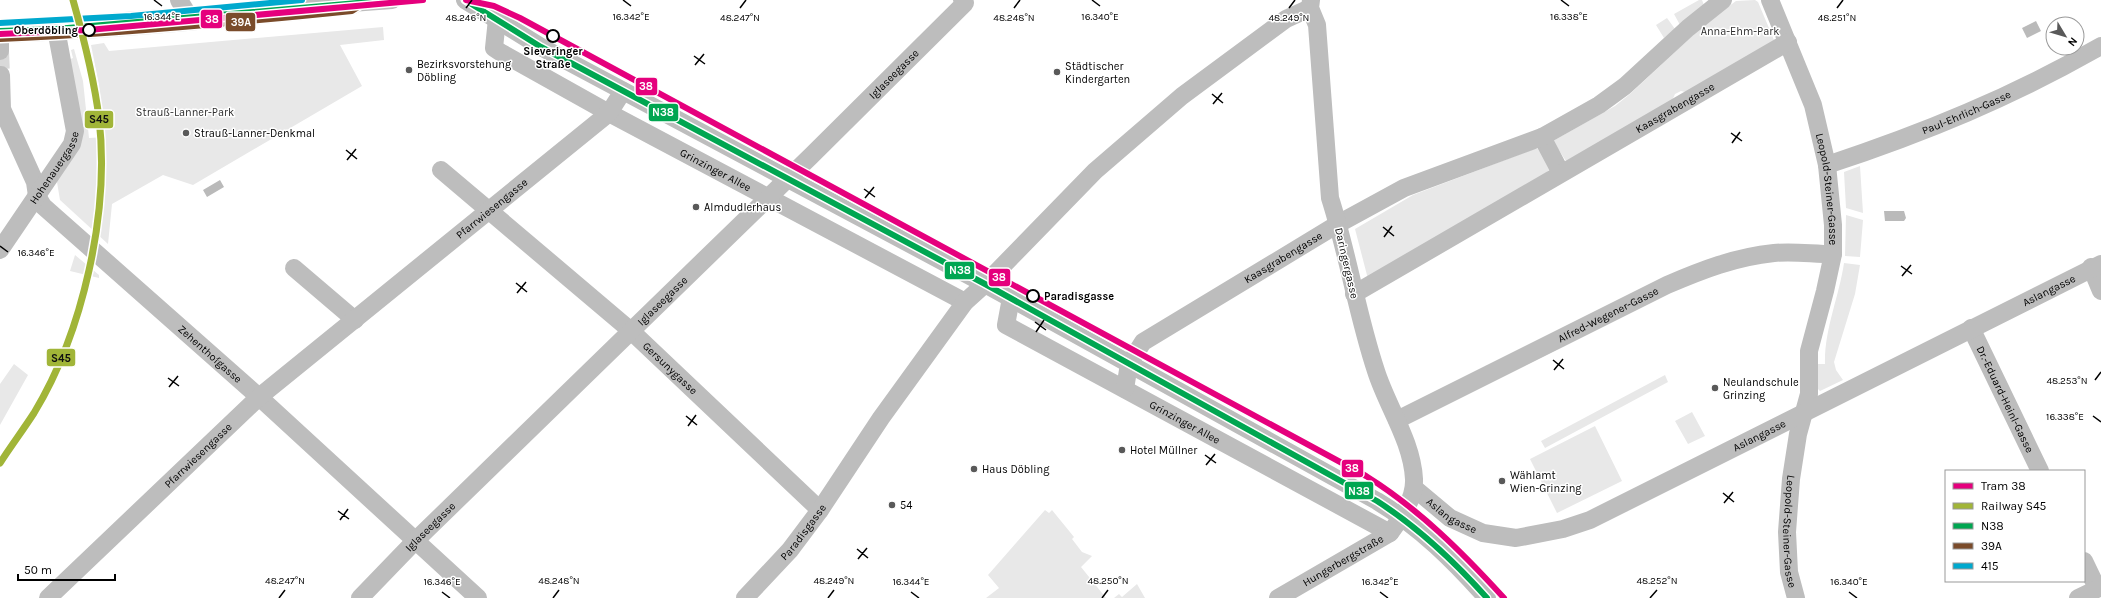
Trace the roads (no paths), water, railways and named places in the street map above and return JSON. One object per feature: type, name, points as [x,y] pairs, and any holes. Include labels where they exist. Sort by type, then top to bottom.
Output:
[{"type":"main road","points":[[0,31],[56,29],[122,24],[184,9],[353,2]]},
{"type":"street","points":[[353,2],[392,0]]},
{"type":"street","name":"Grinzinger Allee","points":[[465,0],[541,47],[1011,298],[1403,517],[1453,560],[1487,598]]},
{"type":"street","name":"Kaasgrabengasse","points":[[1129,364],[1143,342],[1338,224],[1404,188],[1542,137],[1599,105],[1625,86],[1688,28],[1723,0]]},
{"type":"street","name":"Leopold-Steiner-Gasse","points":[[1770,0],[1813,105],[1827,165],[1833,224],[1833,254],[1809,351],[1809,394],[1791,479],[1787,532],[1789,572],[1796,598]]},
{"type":"street","name":"Iglaseegasse","points":[[360,598],[415,541],[630,330],[787,179],[964,1]]},
{"type":"street","name":"Daringergasse","points":[[1311,4],[1317,24],[1330,198],[1338,224],[1354,294],[1376,372],[1397,420],[1410,455],[1414,478],[1414,488],[1403,517]]},
{"type":"street","name":"Paradisgasse","points":[[745,598],[790,550],[820,510],[881,418],[965,302],[985,284],[1095,171],[1182,96],[1286,19],[1311,4]]},
{"type":"street","name":"Grinzinger Allee","points":[[497,20],[494,48],[609,113],[965,302]]},
{"type":"street","name":"Hohenauergasse","points":[[0,250],[72,144],[75,131],[56,29]]},
{"type":"street","points":[[0,39],[0,51]]},
{"type":"street","name":"Kaasgrabengasse","points":[[1354,294],[1788,42]]},
{"type":"street","name":"Paul-Ehrlich-Gasse","points":[[1827,165],[1904,139],[1976,110],[2049,76],[2101,46]]},
{"type":"street","name":"Zehenthofgasse","points":[[1,75],[2,109],[35,182],[37,196],[48,211],[259,397],[478,598]]},
{"type":"street","name":"Pfarrwiesengasse","points":[[48,598],[259,397],[609,113],[623,91]]},
{"type":"street","points":[[1542,137],[1561,173]]},
{"type":"street","name":"Gersunygasse","points":[[441,170],[630,330],[820,510]]},
{"type":"street","name":"Alfred-Wegener-Gasse","points":[[1397,420],[1660,289],[1703,270],[1734,259],[1775,253],[1833,254]]},
{"type":"street","points":[[2096,265],[2101,291]]},
{"type":"street","name":"Aslangasse","points":[[1414,488],[1450,518],[1483,533],[1516,538],[1563,529],[1590,520],[2096,265]]},
{"type":"street","points":[[294,268],[355,320]]},
{"type":"street","name":"Grinzinger Allee","points":[[1011,298],[1006,325],[1390,533]]},
{"type":"street","name":"Dr.-Eduard-Heinl-Gasse","points":[[1971,328],[2040,470]]},
{"type":"street","points":[[1125,389],[1129,364]]},
{"type":"street","name":"Hungerbergstraße","points":[[1278,598],[1390,533],[1403,517]]},
{"type":"street","points":[[2078,598],[2099,588],[2085,563]]},
{"type":"tunnel","points":[[0,51],[1,75]]},
{"type":"tram line","name":"38","points":[[0,34],[88,30],[423,0]]},
{"type":"tram line","name":"38","points":[[466,0],[494,6],[520,18],[1366,476],[1404,503],[1439,532],[1504,598]]},
{"type":"rail line","name":"S45","points":[[0,463],[34,413],[51,381],[66,346],[79,309],[89,270],[96,231],[100,192],[101,154],[99,118],[88,59],[73,0]]},
{"type":"place","name":"Oberdöbling","points":[[89,30]]},
{"type":"place","name":"Sieveringer Straße","points":[[553,36]]},
{"type":"place","name":"Bezirksvorstehung Döbling","points":[[409,70]]},
{"type":"place","name":"Städtischer Kindergarten","points":[[1057,72]]},
{"type":"place","name":"Strauß-Lanner-Denkmal","points":[[186,133]]},
{"type":"place","name":"Almdudlerhaus","points":[[696,207]]},
{"type":"place","name":"Paradisgasse","points":[[1033,296]]},
{"type":"place","name":"Neulandschule Grinzing","points":[[1715,388]]},
{"type":"place","name":"Hotel Müllner","points":[[1122,450]]},
{"type":"place","name":"Haus Döbling","points":[[974,469]]},
{"type":"place","name":"Wählamt Wien-Grinzing","points":[[1502,481]]},
{"type":"place","name":"54","points":[[892,505]]},
{"type":"park label","name":"Anna-Ehm-Park","points":[[1740,31]]},
{"type":"park label","name":"Strauß-Lanner-Park","points":[[185,112]]}]
